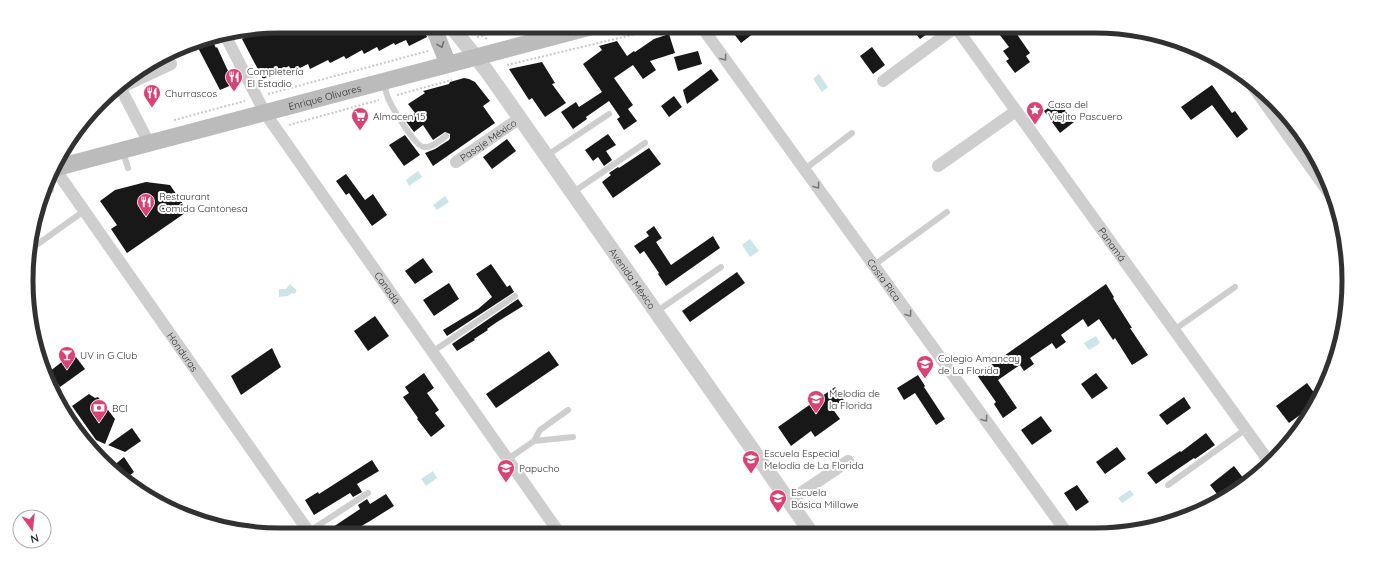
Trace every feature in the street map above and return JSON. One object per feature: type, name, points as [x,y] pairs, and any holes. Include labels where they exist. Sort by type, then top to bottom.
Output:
[{"type":"main road","points":[[436,33],[448,64]]},
{"type":"main road","name":"Enrique Olivares","points":[[61,167],[448,64],[481,64],[573,33]]},
{"type":"street","name":"Avenida México","points":[[457,33],[520,118],[808,528]]},
{"type":"street","name":"Costa Rica","points":[[706,33],[1063,528]]},
{"type":"street","points":[[883,81],[946,33]]},
{"type":"street","name":"Panamá","points":[[960,33],[1267,459]]},
{"type":"street","name":"Canadá","points":[[229,39],[265,113],[556,528]]},
{"type":"street","points":[[136,80],[171,64]]},
{"type":"street","points":[[122,90],[149,144]]},
{"type":"street","points":[[1263,99],[1293,136],[1319,176]]},
{"type":"street","points":[[938,166],[1016,111]]},
{"type":"street","name":"Pasaje México","points":[[456,162],[520,118]]},
{"type":"street","name":"Honduras","points":[[58,173],[306,528]]},
{"type":"street","points":[[789,502],[848,461]]},
{"type":"lane","points":[[383,81],[388,98],[407,132],[420,146],[425,148],[446,136]]},
{"type":"lane","points":[[546,156],[609,114]]},
{"type":"lane","points":[[805,169],[852,133]]},
{"type":"lane","points":[[572,194],[645,143]]},
{"type":"lane","points":[[123,150],[128,168]]},
{"type":"lane","points":[[35,246],[84,211]]},
{"type":"lane","points":[[874,265],[947,212]]},
{"type":"lane","points":[[656,312],[721,267]]},
{"type":"lane","points":[[1174,330],[1235,287]]},
{"type":"lane","points":[[432,352],[515,296]]},
{"type":"lane","points":[[508,459],[534,440],[540,430],[568,410]]},
{"type":"lane","points":[[1168,484],[1246,429]]},
{"type":"lane","points":[[534,440],[573,437]]},
{"type":"lane","points":[[317,528],[368,494]]},
{"type":"path","points":[[463,41],[492,33]]},
{"type":"path","points":[[481,64],[634,33]]},
{"type":"path","points":[[172,121],[441,47]]},
{"type":"water","points":[[819,74],[828,87],[822,92],[813,79]]},
{"type":"water","points":[[418,171],[422,177],[409,186],[406,180]]},
{"type":"water","points":[[445,196],[449,202],[437,210],[433,205]]},
{"type":"water","points":[[750,239],[759,251],[750,257],[742,245]]},
{"type":"water","points":[[290,284],[297,291],[288,296],[279,297],[279,289],[286,289]]},
{"type":"water","points":[[1096,336],[1100,343],[1089,350],[1084,343]]},
{"type":"water","points":[[433,471],[437,478],[426,486],[421,479]]},
{"type":"water","points":[[1130,490],[1134,495],[1122,503],[1118,498]]},
{"type":"building","points":[[280,33],[425,33],[427,37],[409,46],[406,40],[395,45],[394,43],[379,51],[377,47],[364,54],[362,50],[346,59],[344,56],[330,63],[328,60],[310,69],[308,64],[292,72],[289,66],[263,79],[242,39],[250,35]]},
{"type":"building","points":[[733,33],[754,33],[741,43]]},
{"type":"building","points":[[915,33],[928,33],[920,39]]},
{"type":"building","points":[[998,33],[1016,33],[1030,53],[1026,56],[1030,62],[1015,73],[1006,61],[1009,59],[1003,51],[1009,47]]},
{"type":"building","points":[[669,34],[675,53],[650,61],[656,70],[643,79],[633,65],[614,78],[633,105],[628,109],[637,121],[624,130],[617,119],[620,117],[609,101],[586,117],[587,119],[573,129],[561,112],[576,102],[579,107],[602,92],[583,64],[602,50],[599,46],[617,41],[627,56],[654,39]]},
{"type":"building","points":[[213,42],[216,48],[217,47],[234,84],[220,90],[198,47]]},
{"type":"building","points":[[872,47],[885,65],[873,74],[860,56]]},
{"type":"building","points":[[698,51],[702,64],[678,71],[674,57]]},
{"type":"building","points":[[542,62],[555,83],[552,84],[566,103],[545,117],[532,98],[529,100],[509,69]]},
{"type":"building","points":[[711,69],[719,80],[687,104],[683,90]]},
{"type":"building","points":[[464,78],[475,82],[490,101],[483,106],[495,123],[433,166],[425,153],[435,149],[449,140],[450,134],[445,132],[433,140],[423,125],[414,132],[405,120],[415,113],[408,104],[425,93],[423,91]]},
{"type":"building","points":[[1212,85],[1232,113],[1235,111],[1248,129],[1237,138],[1212,105],[1191,120],[1181,107]]},
{"type":"building","points":[[674,96],[682,107],[669,117],[661,106]]},
{"type":"building","points":[[1058,101],[1074,122],[1060,133],[1044,111]]},
{"type":"building","points":[[608,134],[616,145],[606,151],[612,160],[604,166],[598,157],[593,161],[585,150]]},
{"type":"building","points":[[405,135],[420,155],[404,166],[389,145]]},
{"type":"building","points":[[507,139],[516,151],[492,169],[483,157]]},
{"type":"building","points":[[649,148],[661,164],[613,198],[602,182],[611,175],[609,173]]},
{"type":"building","points":[[346,174],[365,200],[373,194],[387,215],[372,226],[349,193],[346,195],[336,181]]},
{"type":"building","name":"Restaurant Comida Cantonesa","points":[[146,182],[170,185],[188,211],[127,253],[111,229],[117,225],[100,201],[115,190]]},
{"type":"building","points":[[654,226],[662,238],[656,242],[671,265],[713,236],[720,248],[666,286],[644,251],[640,254],[634,246],[649,236],[646,232]]},
{"type":"building","points":[[423,258],[433,272],[415,284],[405,271]]},
{"type":"building","points":[[491,264],[507,287],[510,285],[514,292],[447,336],[443,330],[478,309],[492,297],[476,274]]},
{"type":"building","points":[[737,272],[745,283],[690,322],[682,311]]},
{"type":"building","points":[[449,283],[459,299],[434,316],[423,300]]},
{"type":"building","points":[[1106,284],[1132,328],[1130,328],[1148,355],[1132,365],[1115,338],[1113,340],[1099,319],[1088,327],[1083,319],[1061,335],[1066,342],[1056,349],[1052,343],[1030,358],[1034,364],[1024,371],[1020,365],[998,380],[1017,408],[1003,418],[994,404],[996,402],[977,375]]},
{"type":"building","points":[[518,299],[523,306],[497,322],[474,339],[475,340],[457,351],[452,344]]},
{"type":"building","points":[[375,316],[389,336],[368,351],[354,331]]},
{"type":"building","points":[[272,348],[281,367],[241,395],[231,376]]},
{"type":"building","points":[[549,351],[559,365],[496,408],[486,394]]},
{"type":"building","name":"UV in G Club","points":[[73,353],[85,369],[60,387],[50,371]]},
{"type":"building","points":[[424,373],[434,388],[427,393],[439,410],[435,413],[445,426],[431,437],[403,397],[409,393],[405,387]]},
{"type":"building","points":[[1096,373],[1108,388],[1092,399],[1081,384]]},
{"type":"building","points":[[918,375],[945,419],[936,425],[915,393],[904,400],[897,388]]},
{"type":"building","points":[[1307,383],[1314,393],[1304,412],[1289,423],[1276,406]]},
{"type":"building","name":"Melodia de la Florida","points":[[835,387],[844,399],[832,408],[840,419],[815,437],[811,431],[791,446],[778,427]]},
{"type":"building","name":"BCI","points":[[89,394],[95,398],[98,397],[115,419],[105,444],[96,440],[72,406]]},
{"type":"building","points":[[1184,397],[1191,408],[1167,425],[1159,415]]},
{"type":"building","points":[[1041,416],[1052,431],[1032,445],[1021,430]]},
{"type":"building","points":[[132,428],[141,441],[125,452],[108,445]]},
{"type":"building","points":[[1206,433],[1215,445],[1156,484],[1147,473],[1180,451],[1181,452]]},
{"type":"building","points":[[1117,447],[1126,459],[1105,474],[1096,462]]},
{"type":"building","points":[[124,457],[134,472],[129,476],[115,465]]},
{"type":"building","points":[[372,460],[379,471],[357,484],[362,492],[353,497],[350,493],[314,515],[305,500],[318,492],[319,494]]},
{"type":"building","points":[[1234,466],[1243,478],[1218,495],[1210,485]]},
{"type":"building","points":[[1077,485],[1089,502],[1076,511],[1064,493]]},
{"type":"building","points":[[386,494],[394,506],[358,528],[332,528],[360,509],[358,505],[367,499],[370,504]]},
{"type":"place","name":"Completería El Estadio","points":[[234,92]]},
{"type":"place","name":"Churrascos","points":[[152,108]]},
{"type":"place","name":"Casa del Viejito Pascuero","points":[[1035,125]]},
{"type":"place","name":"Almacen 15","points":[[360,131]]},
{"type":"place","name":"Restaurant Comida Cantonesa","points":[[146,217]]},
{"type":"place","name":"UV in G Club","points":[[67,370]]},
{"type":"place","name":"Colegio Amancay de La Florida","points":[[925,379]]},
{"type":"place","name":"Melodia de la Florida","points":[[816,414]]},
{"type":"place","name":"BCI","points":[[99,423]]},
{"type":"place","name":"Escuela Especial Melodía de La Florida","points":[[751,474]]},
{"type":"place","name":"Papucho","points":[[506,483]]},
{"type":"place","name":"Escuela Básica Millawe","points":[[778,513]]}]
